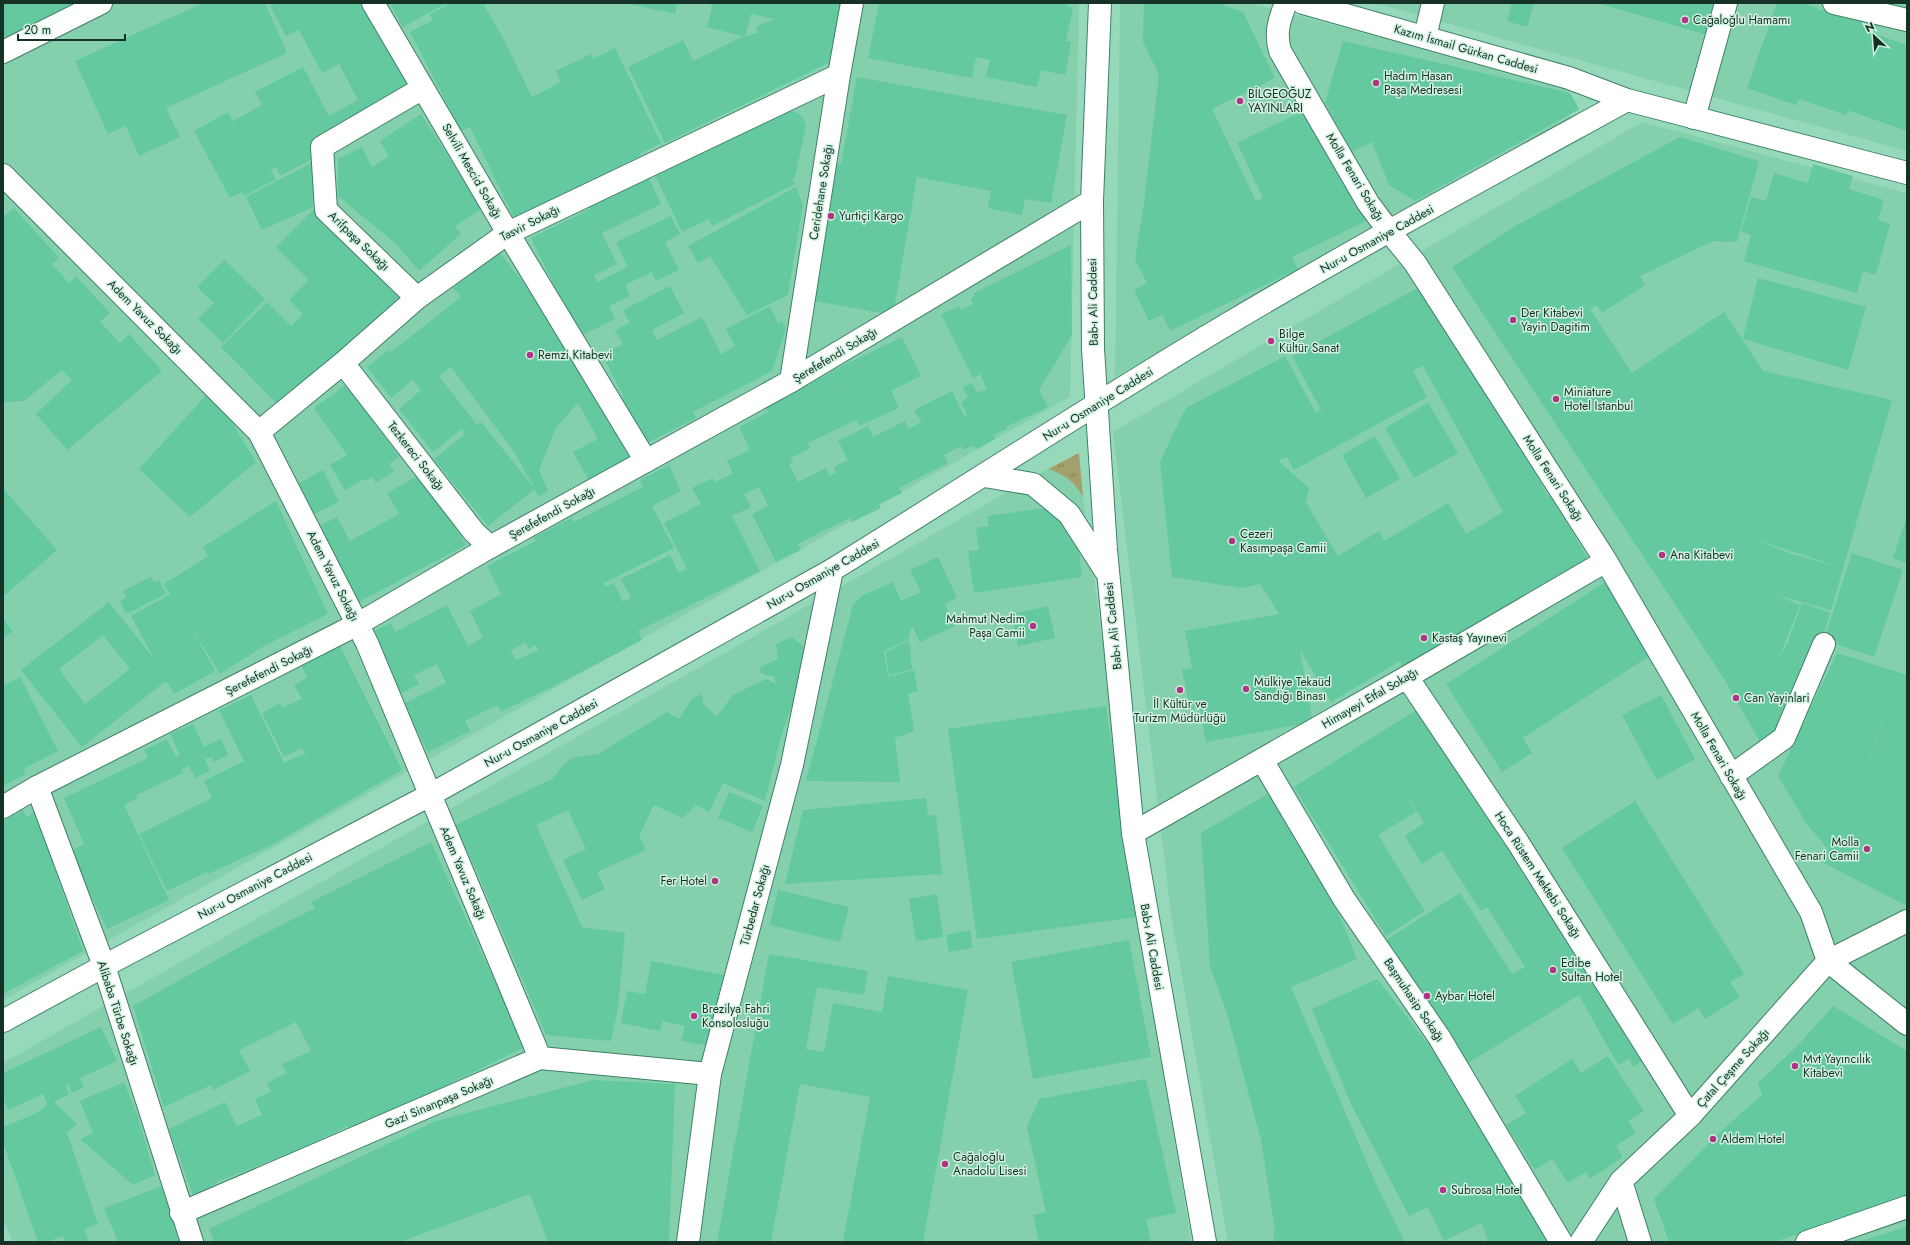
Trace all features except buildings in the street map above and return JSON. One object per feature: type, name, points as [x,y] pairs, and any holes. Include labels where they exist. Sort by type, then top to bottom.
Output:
[{"type":"street","points":[[3,52],[100,3]]},
{"type":"street","name":"Selvili Mescid Sokağı","points":[[373,3],[508,233],[646,461]]},
{"type":"street","name":"Ceridehane Sokağı","points":[[791,381],[839,75],[852,3]]},
{"type":"street","name":"Bab-ı Ali Caddesi","points":[[1100,3],[1092,201],[1093,349],[1108,576],[1133,833],[1205,1242]]},
{"type":"street","name":"Molla Fenari Sokağı","points":[[1286,3],[1279,20],[1277,39],[1280,51],[1368,203],[1415,263],[1606,561],[1811,912],[1828,961]]},
{"type":"street","name":"Kazım İsmail Gürkan Caddesi","points":[[1303,3],[1569,78],[1627,100],[1907,173]]},
{"type":"street","points":[[1425,37],[1433,3]]},
{"type":"street","points":[[1694,118],[1726,3]]},
{"type":"street","points":[[1834,3],[1907,20]]},
{"type":"street","name":"Tasvir Sokağı","points":[[259,432],[343,364],[417,298],[508,233],[839,75]]},
{"type":"street","name":"Arifpaşa Sokağı","points":[[417,298],[326,210],[322,147],[423,88]]},
{"type":"street","name":"Nur-u Osmaniye Caddesi","points":[[3,1021],[104,966],[430,795],[832,570],[984,476],[1097,403],[1239,318],[1389,231],[1627,100]]},
{"type":"street","name":"Adem Yavuz Sokağı","points":[[3,175],[259,432],[358,624],[540,1058]]},
{"type":"street","name":"Şerefefendi Sokağı","points":[[3,807],[38,787],[358,624],[490,547],[791,381],[1092,201]]},
{"type":"street","name":"Tezkereci Sokağı","points":[[343,364],[474,532],[490,547]]},
{"type":"street","points":[[984,476],[1033,484],[1069,514],[1108,576]]},
{"type":"street","name":"Himayeyi Etfal Sokağı","points":[[1133,833],[1407,677],[1606,561]]},
{"type":"street","name":"Türbedar Sokağı","points":[[688,1242],[710,1074],[792,766],[832,570]]},
{"type":"street","points":[[1731,776],[1784,738],[1824,644]]},
{"type":"street","name":"Hoca Rüstem Mektebi Sokağı","points":[[1407,677],[1517,840],[1690,1116]]},
{"type":"street","name":"Başmuhasip Sokağı","points":[[1262,760],[1344,899],[1439,1036],[1561,1242]]},
{"type":"street","name":"Alibaba Türbe Sokağı","points":[[38,787],[104,966],[181,1212],[192,1242]]},
{"type":"street","name":"Çatal Çeşme Sokağı","points":[[1581,1242],[1621,1181],[1690,1116],[1828,961],[1907,921]]},
{"type":"street","points":[[1828,961],[1907,1024]]},
{"type":"street","name":"Gazi Sinanpaşa Sokağı","points":[[181,1212],[540,1058],[710,1074]]},
{"type":"street","points":[[1621,1181],[1640,1242]]},
{"type":"street","points":[[1808,1242],[1907,1207]]},
{"type":"shaded area","points":[[3,3],[1079,3],[1070,397],[3,1000]]},
{"type":"shaded area","points":[[1120,3],[1249,3],[1567,86],[1571,119],[1115,377]]},
{"type":"shaded area","points":[[1374,3],[1907,3],[1907,151]]},
{"type":"shaded area","points":[[1642,122],[1907,193],[1907,1242],[1228,1242],[1171,914],[1113,432]]},
{"type":"shaded area","points":[[1048,469],[1063,474],[1083,497],[1142,932],[1191,1242],[13,1242],[3,1219],[3,1063]]},
{"type":"green space","points":[[1079,453],[1083,497],[1068,479],[1048,469]]},
{"type":"place","name":"Cağaloğlu Hamamı","points":[[1685,20]]},
{"type":"place","name":"Hadım Hasan Paşa Medresesi","points":[[1376,83]]},
{"type":"place","name":"BİLGEOĞUZ YAYINLARI","points":[[1240,101]]},
{"type":"place","name":"Yurtiçi Kargo","points":[[831,216]]},
{"type":"place","name":"Der Kitabevi Yayin Dagitim","points":[[1513,320]]},
{"type":"place","name":"Bilge Kültür Sanat","points":[[1271,341]]},
{"type":"place","name":"Remzi Kitabevi","points":[[530,355]]},
{"type":"place","name":"Miniature Hotel Istanbul","points":[[1556,399]]},
{"type":"place","name":"Cezeri Kasımpaşa Camii","points":[[1232,541]]},
{"type":"place","name":"Ana Kitabevi","points":[[1662,555]]},
{"type":"place","name":"Mahmut Nedim Paşa Camii","points":[[1033,626]]},
{"type":"place","name":"Kastaş Yayınevi","points":[[1424,638]]},
{"type":"place","name":"Mülkiye Tekaüd Sandığı Binası","points":[[1246,689]]},
{"type":"place","name":"İl Kültür ve Turizm Müdürlüğü","points":[[1180,690]]},
{"type":"place","name":"Can Yayinlari","points":[[1736,698]]},
{"type":"place","name":"Molla Fenari Camii","points":[[1867,849]]},
{"type":"place","name":"Fer Hotel","points":[[715,881]]},
{"type":"place","name":"Edibe Sultan Hotel","points":[[1553,970]]},
{"type":"place","name":"Aybar Hotel","points":[[1427,996]]},
{"type":"place","name":"Brezilya Fahri Konsolosluğu","points":[[694,1016]]},
{"type":"place","name":"Mvt Yayıncılık Kitabevi","points":[[1795,1066]]},
{"type":"place","name":"Aldem Hotel","points":[[1713,1139]]},
{"type":"place","name":"Cağaloğlu Anadolu Lisesi","points":[[945,1164]]},
{"type":"place","name":"Subrosa Hotel","points":[[1443,1190]]}]
